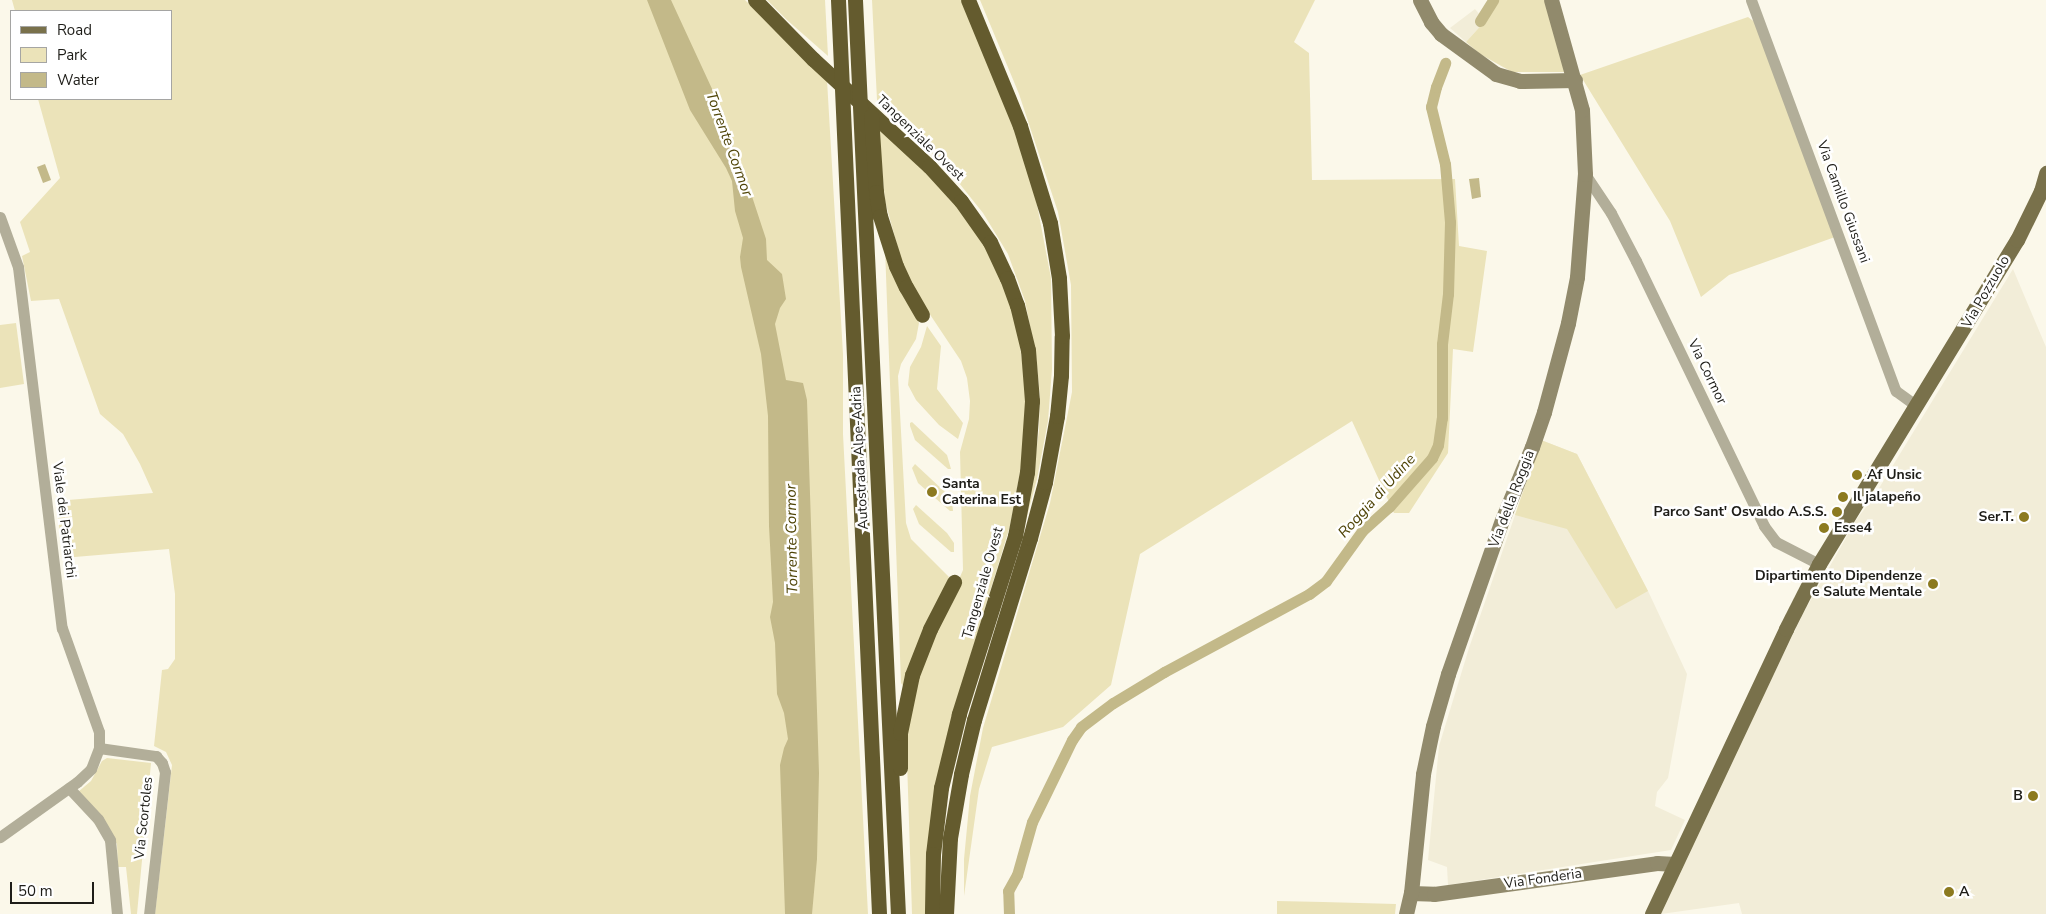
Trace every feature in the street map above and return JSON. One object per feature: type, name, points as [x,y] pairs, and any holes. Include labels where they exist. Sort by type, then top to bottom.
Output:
[{"type":"highway","name":"Tangenziale Ovest","points":[[754,0],[814,59],[929,166],[961,200],[990,242],[1007,278],[1023,325],[1028,350],[1032,393],[1028,464],[1015,536],[959,714],[941,788],[933,854],[932,914]]},
{"type":"highway","points":[[828,0],[829,36],[840,63]]},
{"type":"highway","name":"Autostrada Alpe-Adria","points":[[838,0],[879,914]]},
{"type":"highway","name":"Autostrada Alpe-Adria","points":[[855,0],[898,914]]},
{"type":"highway","points":[[946,914],[950,838],[961,774],[974,720],[1030,538],[1045,482],[1057,416],[1062,336],[1059,278],[1050,223],[1034,168],[1005,86],[968,0]]},
{"type":"highway","points":[[857,42],[869,83],[876,192],[880,216],[900,273],[922,314]]},
{"type":"highway","points":[[895,864],[902,823],[900,733],[903,708],[912,675],[924,645],[954,582]]},
{"type":"main road","name":"Via Pozzuolo","points":[[1654,911],[1674,864],[1818,564],[1917,406],[2021,233],[2041,191],[2046,173]]},
{"type":"street","points":[[1420,0],[1431,22],[1441,34],[1496,74],[1520,81],[1575,80]]},
{"type":"street","name":"Via della Roggia","points":[[1406,914],[1411,893],[1424,774],[1433,726],[1448,674],[1502,520],[1532,447],[1568,324],[1577,277],[1585,174],[1582,110],[1551,0]]},
{"type":"street","name":"Via Camillo Giussani","points":[[1751,0],[1896,391],[1917,406]]},
{"type":"street","name":"Via Cormor","points":[[1585,174],[1611,213],[1636,261],[1764,526],[1776,542],[1818,564]]},
{"type":"street","name":"Viale dei Patriarchi","points":[[0,217],[18,267],[62,628],[99,732],[99,748]]},
{"type":"street","points":[[0,837],[69,788],[91,769],[99,748]]},
{"type":"street","name":"Via Scortoles","points":[[99,748],[156,756],[162,763],[165,772],[149,914]]},
{"type":"street","points":[[69,788],[98,819],[110,840],[117,914]]},
{"type":"street","name":"Via Fonderia","points":[[1411,893],[1434,894],[1657,863],[1674,864]]},
{"type":"shaded area","points":[[1475,9],[1485,21],[1466,42],[1450,28]]},
{"type":"shaded area","name":"Dipartimento Dipendenze e Salute Mentale","points":[[2013,269],[2046,347],[2046,914],[1742,914],[1739,903],[1661,914],[1677,873],[1804,612],[1856,520],[1873,498]]},
{"type":"shaded area","points":[[1541,440],[1577,454],[1648,591],[1687,674],[1668,778],[1657,792],[1655,806],[1685,820],[1671,850],[1448,885],[1447,867],[1428,860],[1439,746],[1469,648]]},
{"type":"green space","points":[[12,0],[745,0],[827,80],[843,354],[843,434],[868,914],[155,914],[172,765],[166,752],[154,746],[162,670],[168,669],[175,659],[175,594],[169,549],[63,558],[56,501],[153,493],[140,464],[123,434],[100,414],[59,299],[31,301],[22,256],[30,252],[20,222],[60,178],[38,100],[172,100],[172,10],[15,10]]},
{"type":"green space","points":[[767,0],[825,0],[828,56],[787,20]]},
{"type":"green space","points":[[872,0],[962,0],[1004,100],[1034,189],[1051,278],[1052,369],[1048,421],[1037,479],[1012,572],[1033,475],[1039,430],[1040,396],[1036,356],[1025,301],[1008,254],[983,213],[951,173],[877,100]]},
{"type":"green space","points":[[980,0],[1315,0],[1294,42],[1309,53],[1312,180],[1455,179],[1459,246],[1487,251],[1473,352],[1453,349],[1448,453],[1409,513],[1394,513],[1352,421],[1140,554],[1111,685],[1063,727],[992,747],[979,789],[964,896],[964,859],[970,796],[983,728],[1050,503],[1072,392],[1071,285],[1058,212],[1019,94]]},
{"type":"green space","points":[[1498,0],[1548,0],[1565,72],[1512,72],[1480,54],[1466,42],[1485,21]]},
{"type":"green space","points":[[1748,17],[1756,23],[1835,237],[1729,275],[1701,297],[1670,221],[1580,75]]},
{"type":"green space","points":[[878,126],[959,206],[998,267],[1017,325],[1026,389],[1023,456],[1010,526],[957,700],[926,914],[912,914],[907,761],[908,722],[918,673],[963,570],[960,452],[969,419],[970,401],[967,378],[961,361],[905,274],[885,201]]},
{"type":"green space","points":[[885,248],[919,323],[916,339],[901,364],[898,376],[906,523],[911,539],[949,577],[904,687],[901,683]]},
{"type":"green space","points":[[16,323],[24,384],[0,388],[0,325]]},
{"type":"green space","points":[[927,326],[941,346],[937,389],[963,423],[958,439],[939,425],[916,400],[908,385],[910,367],[921,347]]},
{"type":"green space","points":[[912,422],[947,455],[951,469],[948,469],[915,440],[910,426]]},
{"type":"green space","points":[[1541,440],[1577,454],[1648,591],[1616,609],[1567,529],[1515,515]]},
{"type":"green space","points":[[915,464],[945,492],[952,502],[953,511],[950,511],[918,483],[912,468]]},
{"type":"green space","points":[[916,505],[947,533],[954,543],[954,552],[951,552],[919,524],[913,509]]},
{"type":"green space","points":[[107,758],[151,763],[137,914],[131,914],[126,867],[118,867],[117,844],[78,792],[91,781],[102,761]]},
{"type":"green space","points":[[1277,901],[1396,904],[1395,914],[1277,914]]},
{"type":"water","name":"Torrente Cormor","points":[[647,0],[671,0],[713,91],[744,172],[766,239],[767,260],[782,274],[786,299],[780,308],[775,324],[786,380],[803,383],[807,400],[819,773],[817,859],[812,914],[785,914],[780,765],[788,739],[784,713],[777,694],[775,643],[770,617],[773,602],[769,526],[768,416],[761,354],[741,267],[740,257],[743,238],[735,211],[732,181],[690,110]]},
{"type":"water","points":[[45,164],[51,180],[43,183],[37,167]]},
{"type":"water","points":[[1479,178],[1481,197],[1472,199],[1469,179]]},
{"type":"waterway","name":"Roggia di Udine","points":[[1480,21],[1493,0]]},
{"type":"waterway","name":"Roggia di Udine","points":[[1009,914],[1008,891],[1017,875],[1032,822],[1072,740],[1081,727],[1113,703],[1164,672],[1309,594],[1326,581],[1362,531],[1389,507],[1432,458],[1438,445],[1442,418],[1442,344],[1448,294],[1450,222],[1445,164],[1431,107],[1445,63]]},
{"type":"place","name":"Af Unsic","points":[[1857,475]]},
{"type":"place","name":"Santa Caterina Est","points":[[932,492]]},
{"type":"place","name":"Il jalapeño","points":[[1843,497]]},
{"type":"place","name":"Parco Sant' Osvaldo A.S.S.","points":[[1837,512]]},
{"type":"place","name":"Ser.T.","points":[[2024,517]]},
{"type":"place","name":"Esse4","points":[[1824,528]]},
{"type":"place","name":"Dipartimento Dipendenze e Salute Mentale","points":[[1933,584]]},
{"type":"place","name":"B","points":[[2033,796]]},
{"type":"place","name":"A","points":[[1949,892]]}]
